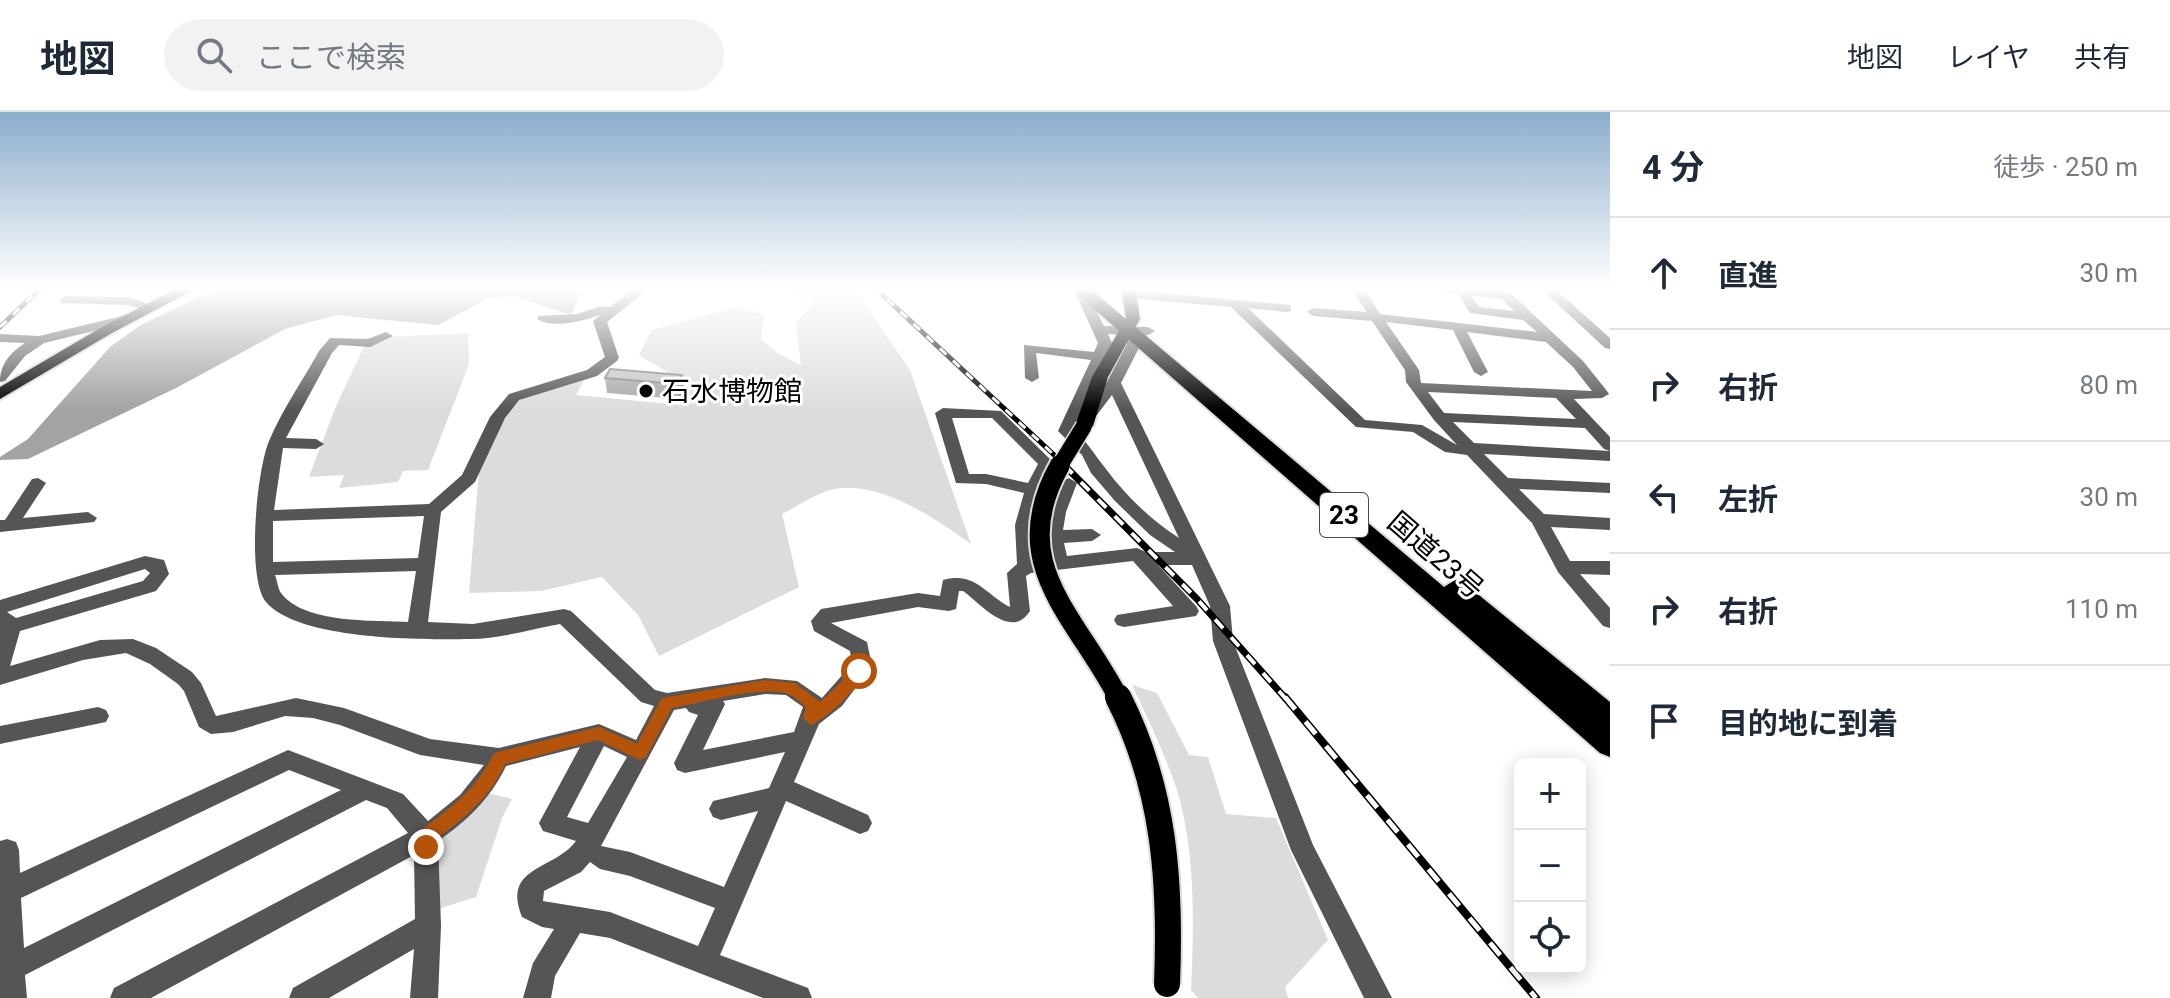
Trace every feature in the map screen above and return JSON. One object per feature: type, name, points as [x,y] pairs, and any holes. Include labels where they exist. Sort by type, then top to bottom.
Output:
[{"type":"highway","name":"国道23号","points":[[1137,328],[1165,361],[1610,744]]},
{"type":"highway","name":"国道23号","points":[[1138,328],[1610,719]]},
{"type":"main road","points":[[0,394],[110,328]]},
{"type":"main road","points":[[1135,328],[1100,377],[1091,397],[1086,421],[1057,471],[1040,512],[1040,557],[1066,610],[1110,682],[1145,756],[1156,788],[1171,901],[1166,991]]},
{"type":"street","points":[[0,378],[27,346],[87,328]]},
{"type":"street","points":[[264,516],[433,510],[469,478],[498,417],[514,397],[592,373],[612,358],[601,328]]},
{"type":"street","points":[[1119,328],[1098,330],[1105,343],[1096,356],[1066,431],[1089,453],[1102,476],[1121,497],[1156,531],[1197,559]]},
{"type":"street","points":[[1086,421],[1128,358],[1136,328]]},
{"type":"street","points":[[1261,328],[1361,424],[1417,428],[1451,449],[1610,456]]},
{"type":"street","points":[[1384,328],[1412,370],[1417,387],[1439,417],[1539,520],[1564,567],[1609,619]]},
{"type":"street","points":[[1458,328],[1481,372]]},
{"type":"street","points":[[1475,328],[1549,338]]},
{"type":"street","points":[[1538,328],[1578,364],[1599,394]]},
{"type":"street","points":[[1591,328],[1610,345]]},
{"type":"street","points":[[1487,330],[1500,350]]},
{"type":"street","points":[[386,336],[370,343],[335,341],[326,351],[276,443],[264,516],[264,569],[273,597],[298,616],[340,626],[473,632],[564,616],[648,696],[672,706],[714,704],[685,763],[791,741],[800,743]]},
{"type":"street","points":[[0,338],[39,340]]},
{"type":"street","points":[[1032,378],[1029,348],[1096,356]]},
{"type":"street","points":[[1128,358],[1141,356],[1165,361]]},
{"type":"street","points":[[1114,383],[1220,606],[1223,641],[1282,801],[1325,898],[1378,998]]},
{"type":"street","points":[[1417,387],[1599,394]]},
{"type":"street","points":[[1561,394],[1610,446]]},
{"type":"street","points":[[1027,567],[1022,525],[1032,489],[1046,463],[996,414],[943,413],[962,479],[986,479],[1032,489]]},
{"type":"street","points":[[1439,417],[1588,424]]},
{"type":"street","points":[[276,443],[316,444]]},
{"type":"street","points":[[5,525],[38,483]]},
{"type":"street","points":[[1060,563],[1054,524],[1069,483]]},
{"type":"street","points":[[1503,483],[1610,488]]},
{"type":"street","points":[[417,629],[433,510]]},
{"type":"street","points":[[5,525],[88,518]]},
{"type":"street","points":[[1539,520],[1610,524]]},
{"type":"street","points":[[1054,537],[1092,535]]},
{"type":"street","points":[[811,718],[835,700],[862,666],[860,647],[824,630],[821,621],[836,612],[918,600],[949,604],[950,585],[966,584],[1004,615],[1015,615],[1020,611],[1016,573],[1027,567],[1137,554],[1189,611],[1124,620]]},
{"type":"street","points":[[1141,558],[1197,559]]},
{"type":"street","points":[[145,562],[158,565],[160,574],[149,586],[12,626],[4,619],[1,606],[145,562]]},
{"type":"street","points":[[264,569],[425,564]]},
{"type":"street","points":[[1564,567],[1610,568]]},
{"type":"street","points":[[2,659],[12,626]]},
{"type":"street","points":[[0,677],[106,647],[128,645],[184,678],[194,689],[204,719],[211,725],[229,724],[278,708],[307,708],[354,720],[422,747],[499,758],[599,733],[640,753]]},
{"type":"street","points":[[704,962],[811,718],[814,704],[790,687],[765,686],[672,706],[640,753],[596,846],[577,861],[540,877],[530,901],[531,908],[542,914],[610,925],[704,962],[798,998]]},
{"type":"street","points":[[0,735],[98,716]]},
{"type":"street","points":[[599,733],[551,823],[630,864],[730,901]]},
{"type":"street","points":[[124,998],[426,836],[465,807],[490,780],[499,758]]},
{"type":"street","points":[[4,894],[288,760],[395,801],[426,836],[428,926],[424,998]]},
{"type":"street","points":[[11,968],[364,790]]},
{"type":"street","points":[[721,809],[778,792],[860,823]]},
{"type":"street","points":[[7,850],[10,883],[4,894],[13,998]]},
{"type":"street","points":[[537,998],[542,972],[574,919]]},
{"type":"street","points":[[303,998],[428,926]]},
{"type":"shaded area","points":[[136,328],[287,328],[176,388],[28,459],[0,460],[28,439],[111,346]]},
{"type":"shaded area","points":[[657,328],[762,328],[761,340],[801,365],[797,328],[881,328],[910,370],[971,544],[922,512],[884,494],[845,488],[827,491],[782,514],[799,587],[659,656],[638,615],[602,577],[541,591],[469,593],[479,470],[502,418],[515,401],[585,378],[576,395],[682,405],[690,386],[639,355],[651,330]]},
{"type":"shaded area","points":[[468,333],[469,364],[428,470],[403,471],[398,482],[339,488],[344,475],[309,477],[336,406],[368,338]]},
{"type":"shaded area","points":[[1132,685],[1157,693],[1189,755],[1208,757],[1226,814],[1276,818],[1328,940],[1285,987],[1288,998],[1198,998],[1191,990],[1192,888],[1183,811],[1156,736]]},
{"type":"shaded area","points":[[488,793],[512,799],[502,818],[476,897],[438,909],[436,845],[444,833]]},
{"type":"building","points":[[610,369],[682,375],[677,384],[605,378]]},
{"type":"railway","points":[[918,328],[1067,467]]},
{"type":"railway","points":[[1064,465],[1197,599],[1286,699]]},
{"type":"railway","points":[[1285,697],[1536,998]]},
{"type":"place","name":"石水博物館","points":[[646,391]]},
{"type":"route","points":[[426,847],[426,836],[465,807],[490,780],[499,758],[599,733],[640,753],[667,702],[765,686],[790,687],[801,694],[814,704],[811,718],[835,700],[859,671]]}]
